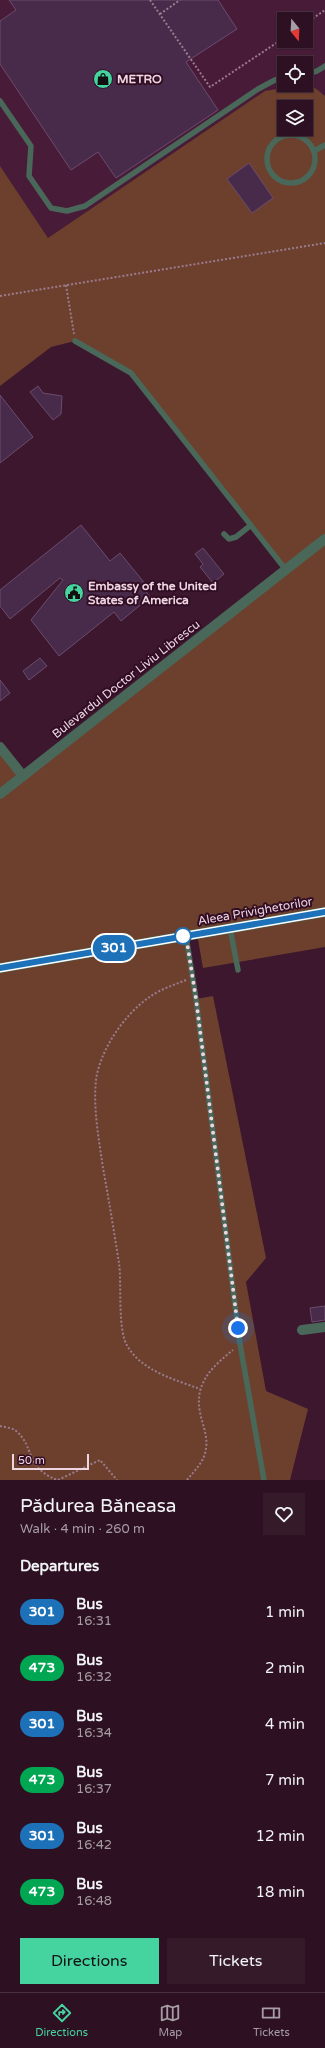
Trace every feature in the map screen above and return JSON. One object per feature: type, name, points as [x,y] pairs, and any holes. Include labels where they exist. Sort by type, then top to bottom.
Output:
[{"type":"street","name":"Bulevardul Doctor Liviu Librescu","points":[[0,794],[325,539]]},
{"type":"street","points":[[0,747],[23,776]]},
{"type":"street","name":"Aleea Privighetorilor","points":[[0,968],[325,912]]},
{"type":"street","points":[[302,1330],[325,1327]]},
{"type":"lane","points":[[313,72],[325,66]]},
{"type":"lane","points":[[0,101],[30,146],[29,176],[51,208],[67,211],[84,206],[258,88],[277,80]]},
{"type":"lane","points":[[291,135],[305,139],[314,151],[315,159],[313,167],[306,177],[295,182],[279,179],[273,174],[269,166],[268,152],[272,145],[284,136],[291,135]]},
{"type":"lane","points":[[314,151],[325,145]]},
{"type":"lane","points":[[75,341],[131,373],[286,570]]},
{"type":"lane","points":[[224,534],[229,539],[236,537],[251,525]]},
{"type":"lane","points":[[230,928],[238,970]]},
{"type":"lane","points":[[186,936],[240,1344],[264,1480]]},
{"type":"path","points":[[150,0],[210,87],[277,43]]},
{"type":"path","points":[[160,14],[180,0]]},
{"type":"path","points":[[313,18],[325,10]]},
{"type":"path","points":[[0,296],[325,243]]},
{"type":"path","points":[[66,285],[75,341]]},
{"type":"path","points":[[192,978],[150,997],[122,1022],[100,1061],[96,1080],[96,1094],[98,1132],[120,1268],[123,1329],[127,1347],[141,1362],[164,1375],[200,1389]]},
{"type":"path","points":[[187,1480],[202,1460],[206,1449],[206,1436],[199,1410],[200,1389],[205,1376],[213,1366],[240,1344]]},
{"type":"path","points":[[0,1426],[15,1430],[26,1444],[34,1465],[46,1475],[58,1480],[100,1460],[117,1480]]},
{"type":"shaded area","points":[[0,0],[325,0],[325,96],[313,87],[313,56],[277,56],[277,89],[264,92],[48,238],[0,166]]},
{"type":"shaded area","points":[[313,87],[325,96],[325,947],[203,968],[197,934],[187,936],[196,999],[213,996],[266,1258],[246,1282],[266,1391],[308,1409],[290,1480],[0,1480],[0,747],[23,776],[285,570],[131,373],[75,341],[51,347],[0,386],[0,166],[48,238],[265,91],[277,89],[277,92],[313,92]]},
{"type":"building","name":"METRO","points":[[9,0],[218,0],[237,29],[186,62],[218,110],[116,178],[98,152],[71,170],[0,64],[0,21],[16,10]]},
{"type":"building","points":[[249,163],[273,198],[252,213],[227,179]]},
{"type":"building","points":[[38,386],[43,393],[62,396],[61,414],[53,420],[30,392]]},
{"type":"building","points":[[0,395],[33,437],[0,463]]},
{"type":"building","name":"Embassy of the United States of America","points":[[81,525],[110,561],[120,553],[147,586],[144,589],[150,597],[121,621],[114,612],[59,656],[31,620],[63,580],[60,578],[10,619],[0,606],[0,590]]},
{"type":"building","points":[[203,548],[224,574],[213,583],[200,567],[203,564],[195,554]]},
{"type":"building","points":[[40,658],[47,666],[29,680],[23,671]]},
{"type":"building","points":[[0,680],[10,693],[0,701]]},
{"type":"building","points":[[325,1306],[325,1320],[312,1322],[310,1308]]},
{"type":"bus line","name":"301","points":[[0,968],[325,912]]},
{"type":"place","name":"METRO","points":[[103,79]]},
{"type":"place","name":"Embassy of the United States of America","points":[[74,593]]},
{"type":"route","points":[[183,936],[186,936],[196,999],[238,1328]]}]
